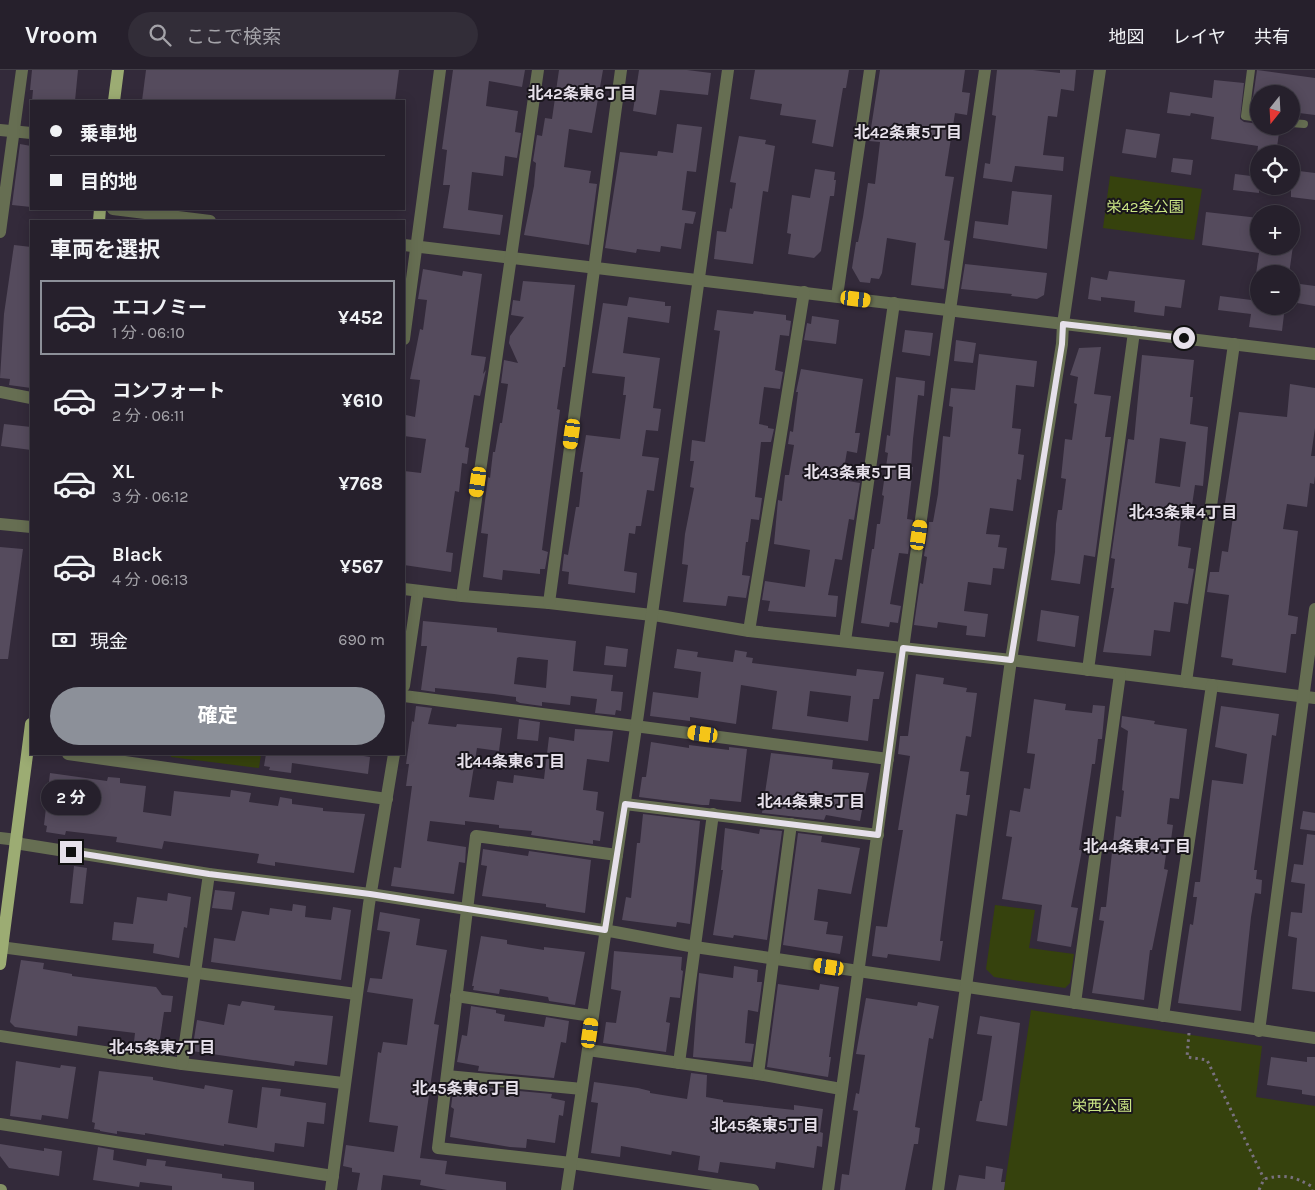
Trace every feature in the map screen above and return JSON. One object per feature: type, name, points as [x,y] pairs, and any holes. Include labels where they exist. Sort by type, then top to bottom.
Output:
[{"type":"main road","points":[[114,100],[118,70]]},
{"type":"main road","points":[[0,964],[29,748]]},
{"type":"street","points":[[0,232],[22,70]]},
{"type":"street","points":[[405,324],[410,246],[440,70]]},
{"type":"street","points":[[462,596],[538,70]]},
{"type":"street","points":[[549,603],[621,70]]},
{"type":"street","points":[[567,1190],[637,725],[728,70]]},
{"type":"street","points":[[836,296],[870,70]]},
{"type":"street","points":[[828,1190],[985,70]]},
{"type":"street","points":[[938,1190],[1011,660],[1061,354],[1063,324],[1100,70]]},
{"type":"street","points":[[0,130],[30,133]]},
{"type":"street","points":[[122,210],[202,220]]},
{"type":"street","points":[[410,246],[510,256],[1315,354]]},
{"type":"street","points":[[749,631],[804,292]]},
{"type":"street","points":[[845,642],[894,303]]},
{"type":"street","points":[[1088,670],[1134,332]]},
{"type":"street","points":[[1186,682],[1234,344]]},
{"type":"street","points":[[0,392],[30,398]]},
{"type":"street","points":[[0,524],[30,527]]},
{"type":"street","points":[[405,589],[651,615],[749,631],[1011,660],[1309,697]]},
{"type":"street","points":[[405,679],[418,591]]},
{"type":"street","points":[[1259,1031],[1309,697],[1315,609]]},
{"type":"street","points":[[1075,1003],[1120,674]]},
{"type":"street","points":[[1163,1016],[1212,685]]},
{"type":"street","points":[[405,696],[888,759]]},
{"type":"street","points":[[75,755],[387,799]]},
{"type":"street","points":[[331,1190],[343,1083],[370,894],[394,755]]},
{"type":"street","points":[[625,804],[878,835]]},
{"type":"street","points":[[679,1063],[713,814]]},
{"type":"street","points":[[758,1074],[791,824]]},
{"type":"street","points":[[617,856],[476,836],[438,1148],[571,1163],[753,1190]]},
{"type":"street","points":[[0,838],[209,874],[370,894],[605,930],[695,947],[858,972],[966,986],[1315,1038]]},
{"type":"street","points":[[182,1064],[209,874]]},
{"type":"street","points":[[1,948],[356,994]]},
{"type":"street","points":[[456,996],[592,1016]]},
{"type":"street","points":[[0,1036],[182,1064],[343,1083]]},
{"type":"street","points":[[588,1050],[842,1088]]},
{"type":"street","points":[[447,1076],[582,1089]]},
{"type":"street","points":[[0,1124],[333,1176]]},
{"type":"lane","points":[[1250,117],[1244,116],[1251,70]]},
{"type":"lane","points":[[1300,124],[1304,124]]},
{"type":"path","points":[[1190,1030],[1187,1057],[1207,1060],[1264,1179]]},
{"type":"path","points":[[1264,1179],[1281,1175],[1298,1178],[1312,1188],[1315,1181]]},
{"type":"path","points":[[1259,1190],[1264,1179]]},
{"type":"green space","name":"栄42条公園","points":[[1110,176],[1202,189],[1194,240],[1103,228]]},
{"type":"green space","points":[[171,755],[261,755],[259,768],[171,757]]},
{"type":"green space","points":[[995,905],[1035,910],[1029,948],[1074,954],[1070,983],[1065,988],[994,977],[986,969]]},
{"type":"green space","name":"栄西公園","points":[[1031,1010],[1262,1046],[1256,1097],[1315,1106],[1315,1190],[1004,1190]]},
{"type":"building","points":[[32,70],[78,70],[75,100],[32,100],[33,90],[30,90]]},
{"type":"building","points":[[146,70],[399,70],[395,100],[142,100]]},
{"type":"building","points":[[453,70],[525,70],[522,87],[489,81],[486,106],[518,111],[515,132],[521,133],[517,158],[505,156],[503,176],[472,172],[468,210],[503,215],[500,235],[443,228],[450,185],[443,185],[447,150],[442,149]]},
{"type":"building","points":[[559,70],[603,70],[592,133],[569,129],[564,167],[591,171],[589,183],[597,184],[589,245],[524,235],[534,186],[536,163],[533,161],[537,135],[542,136],[545,118],[552,119]]},
{"type":"building","points":[[639,70],[687,70],[711,73],[708,95],[660,90],[656,115],[633,111]]},
{"type":"building","points":[[755,70],[849,70],[846,88],[843,88],[833,147],[812,143],[816,120],[780,115],[782,104],[750,99]]},
{"type":"building","points":[[880,70],[965,70],[962,92],[970,93],[967,115],[955,113],[945,176],[954,177],[944,240],[950,241],[944,289],[911,285],[916,243],[887,238],[882,273],[879,279],[871,278],[870,283],[860,282],[852,268],[868,183],[875,184],[880,142],[869,141]]},
{"type":"building","points":[[997,70],[1033,70],[1060,73],[1060,70],[1076,70],[1074,91],[1061,89],[1057,117],[1048,116],[1043,155],[1064,157],[1063,171],[1015,166],[1012,182],[983,178],[985,163],[990,164],[996,116],[992,115]]},
{"type":"building","points":[[1257,70],[1315,78],[1315,115],[1300,113],[1300,85],[1255,85]]},
{"type":"building","points":[[1214,80],[1244,83],[1240,119],[1250,123],[1250,135],[1279,135],[1277,145],[1251,145],[1211,139],[1214,117],[1191,113],[1190,116],[1167,113],[1170,92],[1212,98]]},
{"type":"building","points":[[677,124],[702,127],[696,172],[687,171],[682,210],[696,212],[693,224],[685,223],[681,249],[661,246],[660,252],[637,249],[636,253],[605,248],[620,152],[657,156],[658,151],[673,153]]},
{"type":"building","points":[[1126,129],[1160,134],[1156,158],[1122,153]]},
{"type":"building","points":[[739,136],[766,140],[765,144],[775,146],[768,192],[763,191],[753,264],[714,259],[717,231],[726,232],[730,208],[732,209],[736,183],[730,182]]},
{"type":"building","points":[[20,144],[30,146],[30,207],[12,205]]},
{"type":"building","points":[[1173,158],[1193,160],[1191,175],[1171,172]]},
{"type":"building","points":[[815,169],[835,172],[834,180],[836,180],[834,196],[830,196],[821,251],[814,258],[788,254],[791,234],[787,233],[792,195],[810,198]]},
{"type":"building","points":[[1300,171],[1315,173],[1315,200],[1291,197],[1291,195],[1300,195]]},
{"type":"building","points":[[1235,174],[1250,176],[1250,192],[1233,190]]},
{"type":"building","points":[[1012,191],[1052,195],[1047,249],[973,238],[975,221],[1008,225]]},
{"type":"building","points":[[1206,212],[1250,217],[1250,252],[1202,245]]},
{"type":"building","points":[[14,245],[30,247],[30,388],[9,385],[10,379],[0,378],[4,314]]},
{"type":"building","points":[[1259,255],[1292,255],[1290,265],[1257,265]]},
{"type":"building","points":[[965,264],[1047,273],[1044,295],[1037,299],[1011,296],[1012,294],[961,289]]},
{"type":"building","points":[[423,269],[462,276],[463,271],[482,274],[471,355],[486,357],[483,374],[486,370],[480,396],[474,395],[465,447],[469,448],[467,464],[462,463],[459,492],[455,491],[446,552],[453,553],[451,572],[405,565],[405,471],[421,473],[426,439],[405,436],[406,415],[415,417],[420,380],[410,379],[420,329],[423,330],[427,300],[418,299]]},
{"type":"building","points":[[1109,271],[1185,280],[1181,308],[1165,306],[1164,316],[1134,312],[1135,301],[1101,297],[1101,301],[1088,299],[1091,277],[1107,280]]},
{"type":"building","points":[[523,281],[575,285],[565,367],[563,367],[557,409],[560,410],[542,550],[548,552],[545,569],[540,569],[540,574],[503,570],[502,580],[483,577],[488,534],[481,533],[488,477],[490,478],[493,452],[495,452],[500,423],[502,423],[508,384],[501,383],[504,360],[518,363],[509,343],[510,336],[524,317],[511,315],[513,300],[520,301]]},
{"type":"building","points":[[1300,284],[1315,286],[1315,306],[1300,304]]},
{"type":"building","points":[[1220,296],[1250,300],[1250,314],[1218,310]]},
{"type":"building","points":[[629,297],[665,302],[665,306],[671,306],[669,323],[628,317],[623,353],[660,358],[653,408],[661,409],[658,431],[646,430],[642,456],[659,458],[654,491],[647,490],[641,526],[636,526],[635,534],[629,533],[624,571],[637,573],[635,593],[568,584],[569,572],[562,571],[564,554],[568,555],[576,507],[579,507],[583,472],[580,472],[586,435],[620,439],[626,395],[623,395],[625,377],[592,373],[603,303],[627,306]]},
{"type":"building","points":[[717,310],[753,314],[754,311],[786,315],[786,320],[791,321],[789,336],[780,335],[775,370],[783,372],[780,389],[764,387],[759,424],[774,429],[771,442],[761,442],[755,497],[762,498],[759,520],[751,519],[748,542],[746,542],[742,575],[750,576],[746,598],[728,596],[726,606],[683,602],[688,565],[682,564],[685,534],[694,488],[690,487],[694,461],[690,461],[692,440],[705,442],[720,331],[714,330]]},
{"type":"building","points":[[1251,315],[1284,315],[1282,331],[1249,327]]},
{"type":"building","points":[[812,316],[839,320],[836,344],[804,340],[807,323],[811,324]]},
{"type":"building","points":[[905,330],[933,333],[930,356],[902,352]]},
{"type":"building","points":[[956,340],[976,343],[973,363],[954,361]]},
{"type":"building","points":[[1101,347],[1094,394],[1111,396],[1105,437],[1111,437],[1095,557],[1084,555],[1080,584],[1051,580],[1058,510],[1062,510],[1066,479],[1061,478],[1065,439],[1072,440],[1077,404],[1074,403],[1078,377],[1070,375],[1079,348]]},
{"type":"building","points":[[979,354],[1037,361],[1034,387],[1016,385],[1012,428],[1021,429],[1018,454],[1024,455],[1021,480],[1017,479],[1013,511],[990,508],[986,534],[1000,535],[998,547],[1007,548],[1004,569],[993,568],[991,585],[968,582],[964,611],[988,614],[985,637],[966,635],[967,626],[938,622],[937,628],[914,625],[920,583],[923,584],[927,557],[924,556],[929,522],[933,522],[938,494],[943,436],[950,437],[953,407],[949,406],[951,388],[975,390]]},
{"type":"building","points":[[1142,355],[1194,360],[1190,397],[1193,397],[1190,424],[1208,427],[1203,486],[1195,485],[1190,519],[1181,518],[1178,546],[1191,548],[1188,568],[1194,569],[1188,604],[1174,602],[1170,632],[1154,630],[1151,656],[1103,652],[1114,588],[1111,588],[1115,559],[1111,558],[1128,439],[1134,440]],"holes":[[[1160,438],[1186,442],[1180,487],[1155,483]]]},
{"type":"building","points":[[801,369],[863,379],[855,433],[860,433],[857,453],[847,451],[842,480],[860,483],[854,520],[849,519],[842,560],[835,559],[828,595],[838,596],[836,617],[768,611],[770,601],[762,600],[765,581],[805,587],[810,550],[774,544],[778,500],[782,501],[785,475],[789,475],[794,445],[788,444],[790,431],[793,432],[798,392],[796,392]]},
{"type":"building","points":[[896,377],[925,381],[924,396],[918,395],[913,439],[911,467],[913,467],[907,519],[913,520],[908,554],[899,553],[890,604],[901,606],[898,623],[890,622],[889,627],[861,623],[872,549],[874,549],[877,524],[880,524],[884,496],[882,495],[888,453],[885,452],[887,435],[890,436]]},
{"type":"building","points":[[1290,384],[1315,388],[1315,428],[1311,456],[1315,456],[1315,476],[1314,484],[1310,483],[1307,507],[1287,504],[1283,529],[1298,531],[1288,615],[1298,617],[1296,634],[1291,634],[1286,673],[1232,665],[1233,659],[1221,657],[1229,595],[1207,592],[1210,572],[1219,572],[1222,551],[1228,552],[1234,510],[1224,509],[1239,412],[1287,417]]},
{"type":"building","points":[[4,424],[30,427],[30,450],[1,446]]},
{"type":"building","points":[[0,547],[23,549],[8,659],[0,659]]},
{"type":"building","points":[[1041,610],[1079,616],[1075,647],[1037,641]]},
{"type":"building","points":[[423,621],[497,628],[497,632],[576,641],[573,671],[613,675],[611,691],[623,692],[621,711],[616,710],[615,715],[595,713],[597,699],[571,696],[570,705],[542,702],[542,706],[520,703],[516,701],[516,697],[494,694],[435,688],[435,692],[421,690],[427,646],[421,646]],"holes":[[[517,658],[548,660],[546,688],[514,684]]]},
{"type":"building","points":[[606,646],[628,649],[626,667],[604,665]]},
{"type":"building","points":[[677,649],[698,652],[697,657],[733,662],[735,650],[747,652],[746,657],[753,658],[752,663],[856,676],[857,669],[884,672],[879,699],[873,699],[868,741],[772,729],[777,691],[741,685],[736,724],[690,717],[690,721],[650,716],[653,692],[698,698],[701,672],[674,668]],"holes":[[[810,691],[851,696],[848,722],[807,716]]]},
{"type":"building","points":[[916,674],[944,678],[943,684],[967,688],[966,692],[977,693],[971,737],[966,736],[960,771],[969,772],[966,795],[970,795],[967,816],[956,814],[940,941],[943,941],[940,961],[888,954],[887,958],[872,956],[876,926],[887,927],[903,830],[898,830],[910,756],[898,754],[900,736],[908,736]]},
{"type":"building","points":[[1034,699],[1066,704],[1065,710],[1092,713],[1093,705],[1105,706],[1102,739],[1098,739],[1095,764],[1092,764],[1079,850],[1082,850],[1071,907],[1078,908],[1071,947],[1037,941],[1042,905],[1002,899],[1012,837],[1006,836],[1010,810],[1020,812],[1024,788],[1030,789],[1035,754],[1027,753]]},
{"type":"building","points":[[416,706],[432,708],[428,724],[456,727],[457,724],[502,728],[499,751],[477,748],[469,797],[494,800],[497,781],[513,783],[514,775],[544,779],[549,737],[574,741],[575,729],[613,731],[609,762],[587,759],[583,790],[598,792],[596,810],[604,812],[600,841],[593,840],[593,844],[531,835],[532,831],[499,828],[499,825],[465,821],[465,825],[430,821],[427,841],[466,847],[465,863],[459,862],[454,894],[391,886],[394,867],[401,868],[412,786],[406,786],[409,764],[406,764]]},
{"type":"building","points":[[1221,706],[1279,714],[1276,736],[1272,735],[1254,870],[1257,870],[1256,879],[1262,880],[1261,894],[1255,893],[1241,1011],[1178,1003],[1190,924],[1193,925],[1197,897],[1193,897],[1195,882],[1200,882],[1212,780],[1243,784],[1247,754],[1215,747]]},
{"type":"building","points":[[1122,716],[1155,721],[1154,724],[1187,729],[1179,799],[1170,798],[1167,824],[1173,825],[1171,840],[1168,840],[1164,869],[1168,870],[1152,950],[1150,950],[1144,1000],[1092,993],[1104,921],[1099,920],[1101,907],[1106,907],[1116,816],[1121,817],[1124,791],[1122,790],[1128,731],[1121,727]]},
{"type":"building","points":[[519,719],[540,722],[538,741],[517,739]]},
{"type":"building","points":[[651,742],[689,748],[689,745],[729,750],[729,747],[747,749],[741,802],[710,799],[709,805],[702,805],[639,797],[642,777],[646,777]]},
{"type":"building","points":[[771,753],[833,760],[832,769],[869,773],[860,821],[826,815],[824,820],[762,813]]},
{"type":"building","points":[[266,755],[357,755],[370,757],[368,774],[292,763],[291,773],[269,770],[270,767],[264,766]]},
{"type":"building","points":[[50,773],[107,781],[108,777],[120,778],[120,783],[146,786],[143,812],[171,816],[174,791],[230,797],[231,790],[251,793],[249,802],[278,806],[280,797],[292,799],[292,804],[323,808],[323,811],[365,814],[354,873],[275,862],[275,866],[257,863],[259,854],[164,841],[162,849],[116,842],[117,837],[66,831],[65,835],[46,832],[47,826],[44,825]]},
{"type":"building","points":[[1303,811],[1315,813],[1315,831],[1300,829]]},
{"type":"building","points":[[643,814],[700,821],[690,924],[677,922],[676,927],[622,920],[626,897],[631,898],[637,843],[640,843]]},
{"type":"building","points":[[725,828],[759,834],[760,829],[782,831],[767,940],[734,935],[733,938],[713,935],[723,870],[721,870]]},
{"type":"building","points":[[798,833],[822,836],[821,842],[860,848],[851,894],[818,889],[814,920],[828,922],[826,934],[843,936],[840,954],[783,945]]},
{"type":"building","points":[[1307,834],[1315,835],[1315,992],[1292,989],[1297,938],[1288,936],[1291,912],[1302,913],[1305,884],[1291,882],[1294,864],[1303,865]]},
{"type":"building","points":[[483,849],[528,856],[529,851],[591,860],[585,913],[546,907],[546,904],[482,896],[487,866],[481,865]]},
{"type":"building","points":[[74,866],[87,868],[83,904],[70,903]]},
{"type":"building","points":[[215,890],[235,892],[232,910],[212,908]]},
{"type":"building","points":[[168,893],[191,897],[187,928],[184,927],[179,958],[153,953],[154,944],[112,940],[114,922],[133,924],[137,897],[167,901]]},
{"type":"building","points":[[293,904],[306,906],[305,917],[331,920],[333,907],[351,910],[341,980],[211,962],[214,938],[235,941],[242,911],[269,915],[270,908],[292,911]]},
{"type":"building","points":[[380,912],[420,919],[416,945],[447,950],[434,1024],[439,1025],[420,1158],[447,1161],[445,1174],[506,1182],[506,1190],[447,1190],[420,1185],[421,1180],[383,1175],[381,1190],[357,1190],[360,1173],[352,1172],[352,1168],[343,1166],[346,1145],[394,1152],[398,1126],[369,1122],[378,1052],[381,1053],[383,1042],[407,1045],[413,999],[367,992],[370,978],[382,979],[390,932],[377,930]]},
{"type":"building","points":[[481,936],[507,940],[507,944],[544,950],[544,947],[585,952],[575,1005],[549,1001],[548,997],[500,989],[499,994],[473,990],[474,986],[472,986]]},
{"type":"building","points":[[614,951],[682,957],[681,970],[683,971],[680,998],[670,997],[666,1022],[670,1023],[666,1052],[603,1043],[606,1022],[616,1023],[621,991],[611,989]]},
{"type":"building","points":[[21,960],[44,963],[43,969],[72,974],[72,976],[156,987],[162,995],[173,996],[171,1012],[164,1012],[159,1045],[134,1042],[135,1033],[78,1026],[77,1036],[15,1027],[10,1022]]},
{"type":"building","points":[[734,966],[758,970],[757,982],[762,982],[758,1012],[748,1010],[745,1043],[754,1044],[751,1062],[693,1057],[699,973],[733,978]]},
{"type":"building","points":[[778,984],[819,990],[820,984],[839,987],[828,1077],[767,1067]]},
{"type":"building","points":[[866,998],[917,1006],[918,1002],[939,1006],[933,1039],[929,1038],[915,1127],[920,1128],[918,1144],[914,1144],[905,1190],[840,1190],[842,1174],[849,1175],[858,1111],[853,1110],[856,1093],[859,1094],[865,1055],[856,1054]]},
{"type":"building","points":[[242,1001],[275,1006],[274,1010],[333,1016],[327,1065],[295,1061],[294,1066],[192,1051],[197,1020],[224,1025],[228,1004],[240,1006]]},
{"type":"building","points":[[471,1006],[496,1010],[496,1013],[505,1015],[504,1021],[544,1027],[546,1017],[569,1021],[566,1043],[561,1042],[554,1078],[478,1071],[479,1066],[457,1062],[462,1035],[467,1036]]},
{"type":"building","points":[[980,1016],[1020,1023],[1007,1126],[976,1121],[980,1101],[982,1101],[992,1036],[977,1034]]},
{"type":"building","points":[[1271,1057],[1307,1062],[1307,1057],[1315,1057],[1315,1096],[1302,1094],[1302,1090],[1267,1085]]},
{"type":"building","points":[[16,1061],[60,1068],[61,1065],[76,1067],[68,1119],[42,1115],[41,1120],[10,1116]]},
{"type":"building","points":[[99,1071],[153,1077],[153,1080],[204,1089],[205,1085],[233,1090],[228,1123],[257,1128],[262,1087],[281,1089],[280,1096],[326,1103],[324,1124],[307,1122],[304,1147],[275,1143],[274,1152],[145,1133],[145,1135],[117,1131],[117,1134],[100,1131],[94,1129],[95,1123],[92,1122]]},
{"type":"building","points":[[691,1073],[707,1075],[706,1097],[723,1100],[723,1102],[794,1110],[794,1105],[823,1109],[820,1132],[823,1133],[822,1147],[817,1146],[814,1168],[776,1162],[775,1169],[720,1162],[718,1173],[698,1170],[700,1156],[672,1151],[671,1155],[621,1146],[620,1157],[591,1153],[598,1103],[591,1102],[594,1082],[638,1088],[650,1091],[650,1093],[687,1099]]},
{"type":"building","points":[[476,1087],[552,1094],[551,1098],[565,1101],[563,1116],[559,1115],[555,1143],[527,1139],[526,1148],[450,1137],[454,1109],[451,1107],[453,1092],[475,1095]]},
{"type":"building","points":[[0,1144],[44,1151],[44,1148],[62,1151],[59,1176],[9,1168],[0,1156]]},
{"type":"building","points":[[98,1147],[114,1150],[113,1160],[146,1166],[147,1159],[166,1161],[165,1166],[222,1174],[222,1178],[254,1182],[254,1190],[172,1190],[172,1186],[140,1182],[139,1187],[93,1180]]},
{"type":"building","points":[[986,1166],[1003,1169],[1001,1182],[1005,1182],[1004,1190],[956,1190],[959,1175],[985,1179]]},
{"type":"district","name":"北42条東6丁目","points":[[582,93]]},
{"type":"district","name":"北42条東5丁目","points":[[908,132]]},
{"type":"district","name":"北43条東5丁目","points":[[858,472]]},
{"type":"district","name":"北43条東4丁目","points":[[1183,512]]},
{"type":"district","name":"北44条東6丁目","points":[[511,761]]},
{"type":"district","name":"北44条東5丁目","points":[[811,801]]},
{"type":"district","name":"北44条東4丁目","points":[[1137,846]]},
{"type":"district","name":"北45条東7丁目","points":[[162,1047]]},
{"type":"district","name":"北45条東6丁目","points":[[466,1088]]},
{"type":"district","name":"北45条東5丁目","points":[[765,1125]]},
{"type":"route","points":[[71,852],[209,874],[370,894],[605,930],[625,804],[878,835],[903,648],[1011,660],[1062,344],[1063,324],[1184,338]]}]
